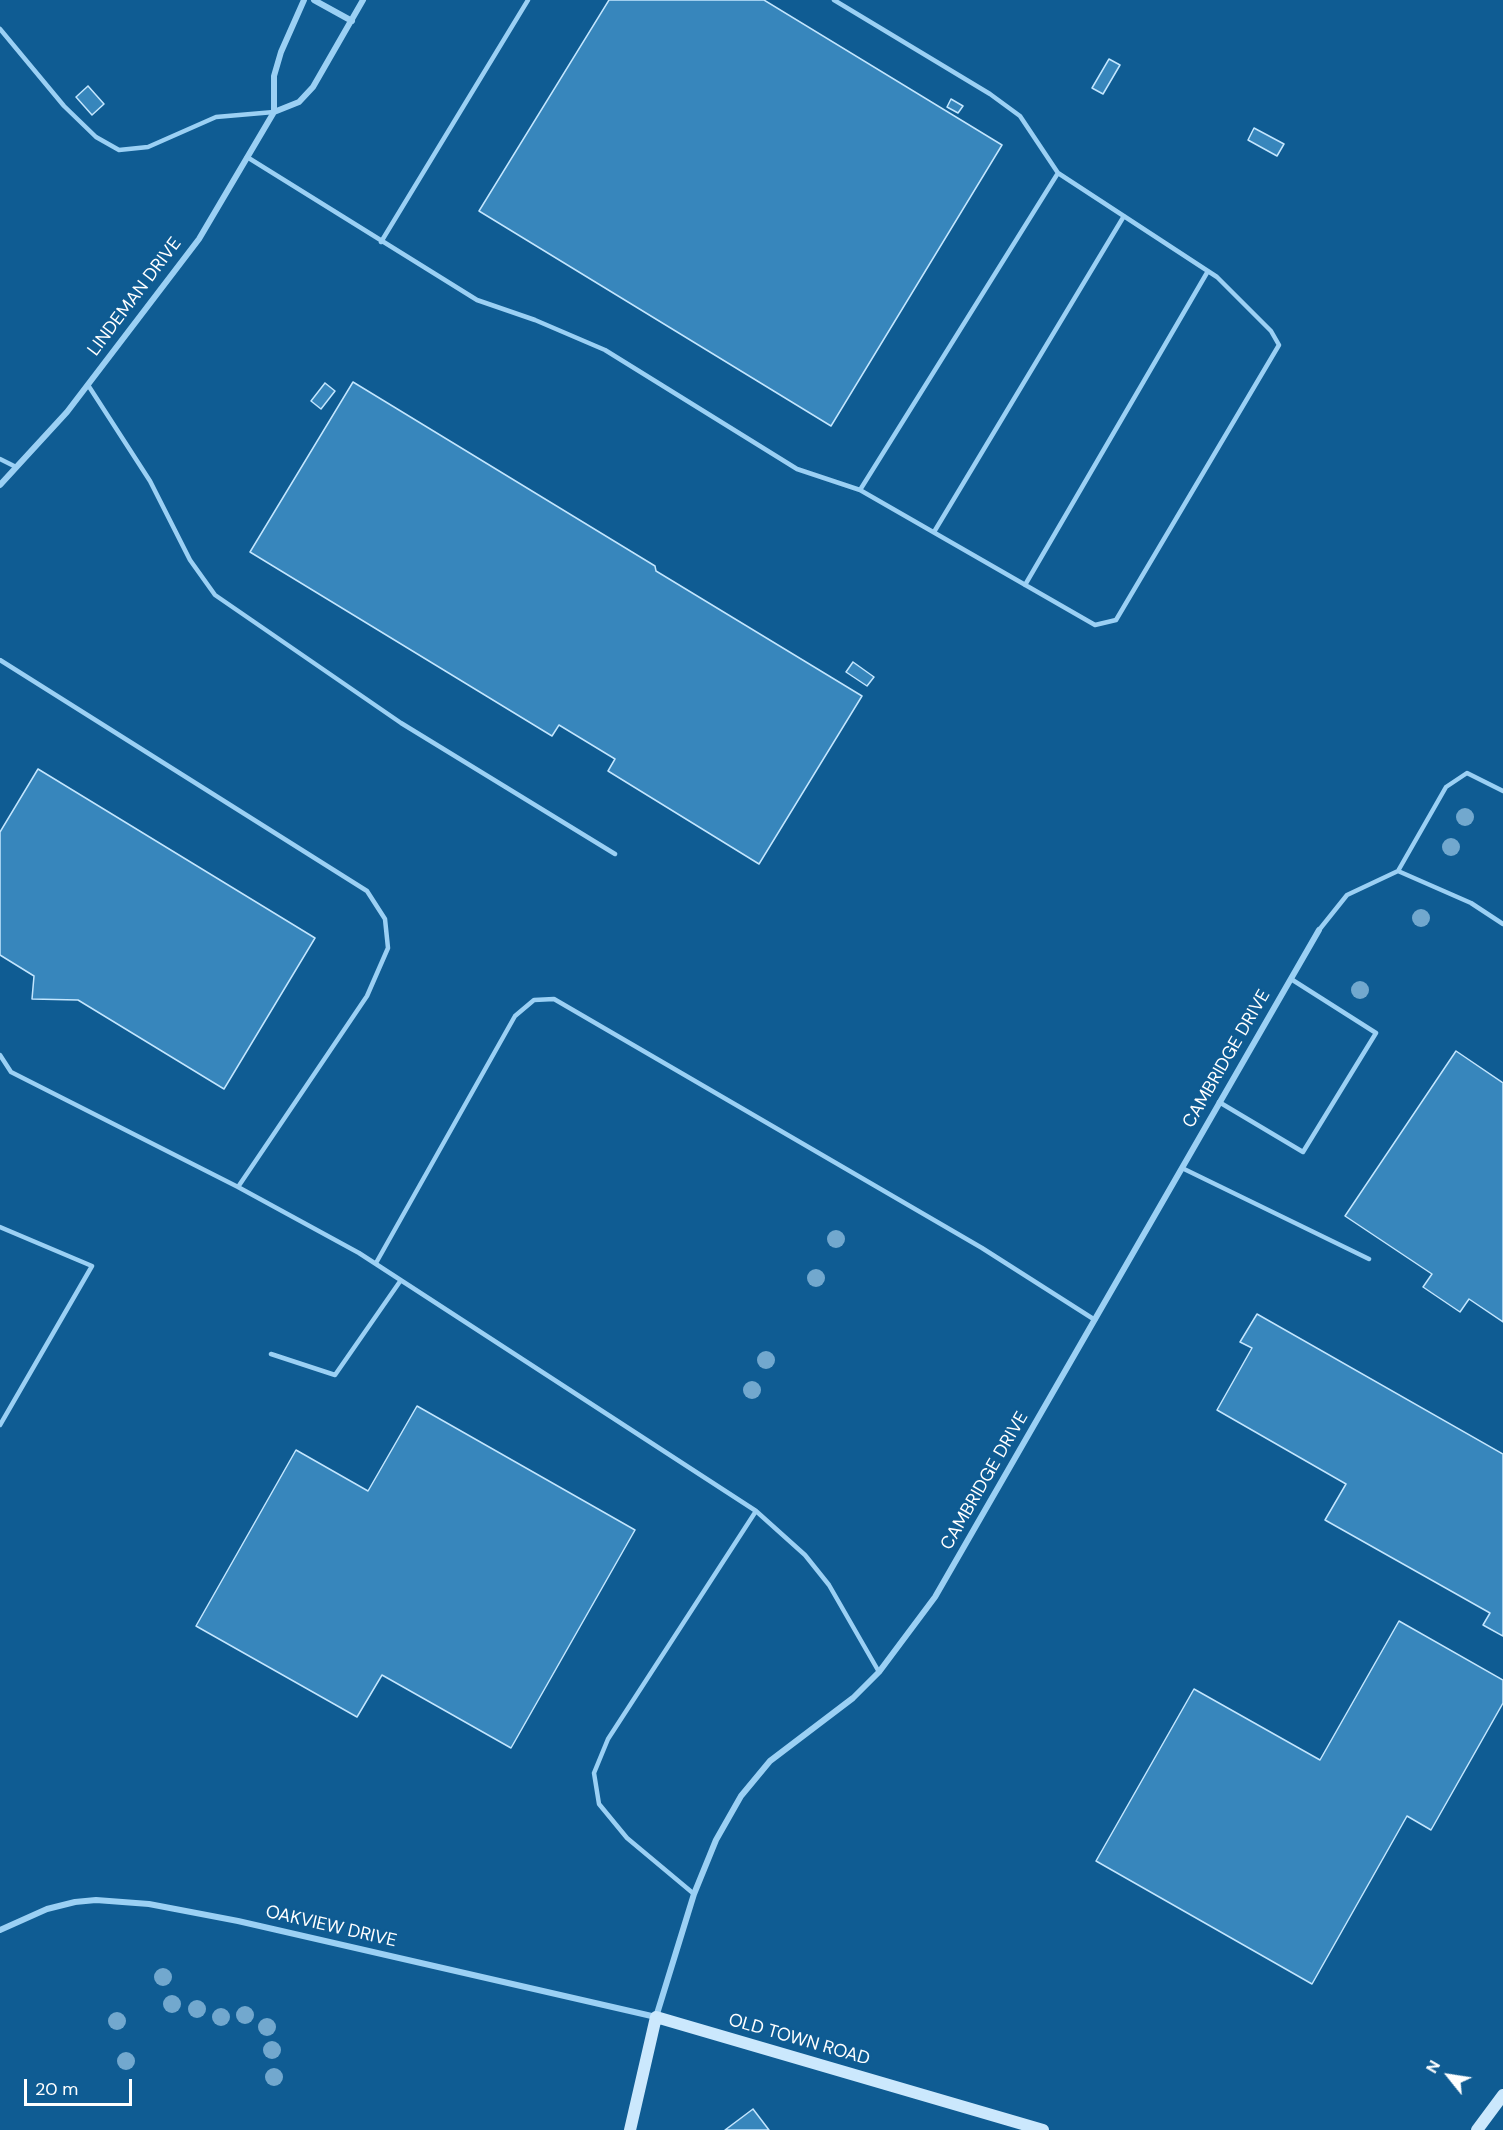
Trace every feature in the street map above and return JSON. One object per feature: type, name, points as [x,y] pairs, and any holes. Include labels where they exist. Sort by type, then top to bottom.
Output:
[{"type":"main road","points":[[630,2130],[656,2017]]},
{"type":"main road","name":"OLD TOWN ROAD","points":[[656,2017],[1043,2130]]},
{"type":"main road","points":[[1476,2130],[1503,2095]]},
{"type":"street","points":[[304,0],[280,52],[274,76],[274,112],[299,102],[313,87],[363,0]]},
{"type":"street","points":[[314,0],[352,21]]},
{"type":"street","name":"LINDEMAN DRIVE","points":[[0,485],[67,412],[199,239],[274,112]]},
{"type":"street","name":"CAMBRIDGE DRIVE","points":[[656,2017],[694,1894],[716,1840],[741,1796],[770,1761],[853,1698],[879,1672],[935,1597],[1319,930]]},
{"type":"street","name":"OAKVIEW DRIVE","points":[[0,1930],[47,1910],[75,1902],[96,1900],[149,1904],[250,1924],[656,2017]]},
{"type":"lane","points":[[381,242],[528,0]]},
{"type":"lane","points":[[247,157],[477,300],[534,320],[605,350],[797,469],[860,490],[1095,625],[1116,620],[1279,345],[1271,331],[1216,277],[1058,173],[1020,116],[990,94],[834,0]]},
{"type":"lane","points":[[0,29],[64,106],[96,138],[119,150],[148,147],[216,117],[274,112]]},
{"type":"lane","points":[[860,490],[1058,173]]},
{"type":"lane","points":[[934,532],[1124,216]]},
{"type":"lane","points":[[1025,585],[1208,271]]},
{"type":"lane","points":[[88,385],[150,482],[190,560],[215,595],[401,723],[615,854]]},
{"type":"lane","points":[[0,459],[16,467]]},
{"type":"lane","points":[[0,660],[367,891],[385,919],[388,948],[367,996],[238,1187]]},
{"type":"lane","points":[[1319,930],[1347,895],[1398,871],[1446,787],[1467,773],[1503,791]]},
{"type":"lane","points":[[1398,871],[1471,903],[1503,924]]},
{"type":"lane","points":[[1219,1102],[1303,1152],[1376,1033],[1291,979]]},
{"type":"lane","points":[[376,1263],[515,1016],[534,1000],[554,999],[982,1248],[1095,1320]]},
{"type":"lane","points":[[0,1055],[11,1072],[238,1187],[376,1263],[756,1511],[805,1555],[829,1585],[879,1672]]},
{"type":"lane","points":[[1182,1168],[1369,1259]]},
{"type":"lane","points":[[0,1227],[92,1266],[0,1425]]},
{"type":"lane","points":[[271,1354],[334,1375],[401,1280]]},
{"type":"lane","points":[[694,1894],[627,1838],[599,1804],[594,1773],[608,1739],[756,1511]]},
{"type":"building","points":[[609,0],[764,0],[1002,145],[831,426],[479,211]]},
{"type":"building","points":[[1109,59],[1120,65],[1103,94],[1092,88]]},
{"type":"building","points":[[88,86],[104,104],[92,115],[76,97]]},
{"type":"building","points":[[951,99],[963,106],[958,113],[947,107]]},
{"type":"building","points":[[1254,128],[1284,144],[1277,156],[1248,140]]},
{"type":"building","points":[[353,382],[655,566],[656,571],[862,696],[759,864],[608,771],[615,759],[559,725],[552,736],[250,552]]},
{"type":"building","points":[[325,383],[335,391],[321,409],[311,401]]},
{"type":"building","points":[[853,662],[874,677],[867,686],[846,672]]},
{"type":"building","points":[[38,769],[315,938],[224,1089],[78,1000],[32,999],[34,976],[0,955],[0,832]]},
{"type":"building","points":[[1456,1051],[1503,1083],[1503,1322],[1469,1299],[1460,1312],[1423,1287],[1432,1274],[1345,1216]]},
{"type":"building","points":[[1257,1314],[1503,1454],[1503,1636],[1483,1625],[1490,1613],[1325,1520],[1346,1484],[1217,1410],[1252,1348],[1240,1342]]},
{"type":"building","points":[[417,1406],[635,1530],[511,1748],[382,1675],[357,1717],[196,1626],[296,1450],[368,1491]]},
{"type":"building","points":[[1399,1621],[1503,1680],[1503,1703],[1431,1830],[1407,1816],[1312,1984],[1096,1861],[1194,1689],[1320,1760]]},
{"type":"building","points":[[753,2109],[769,2130],[725,2130]]}]
